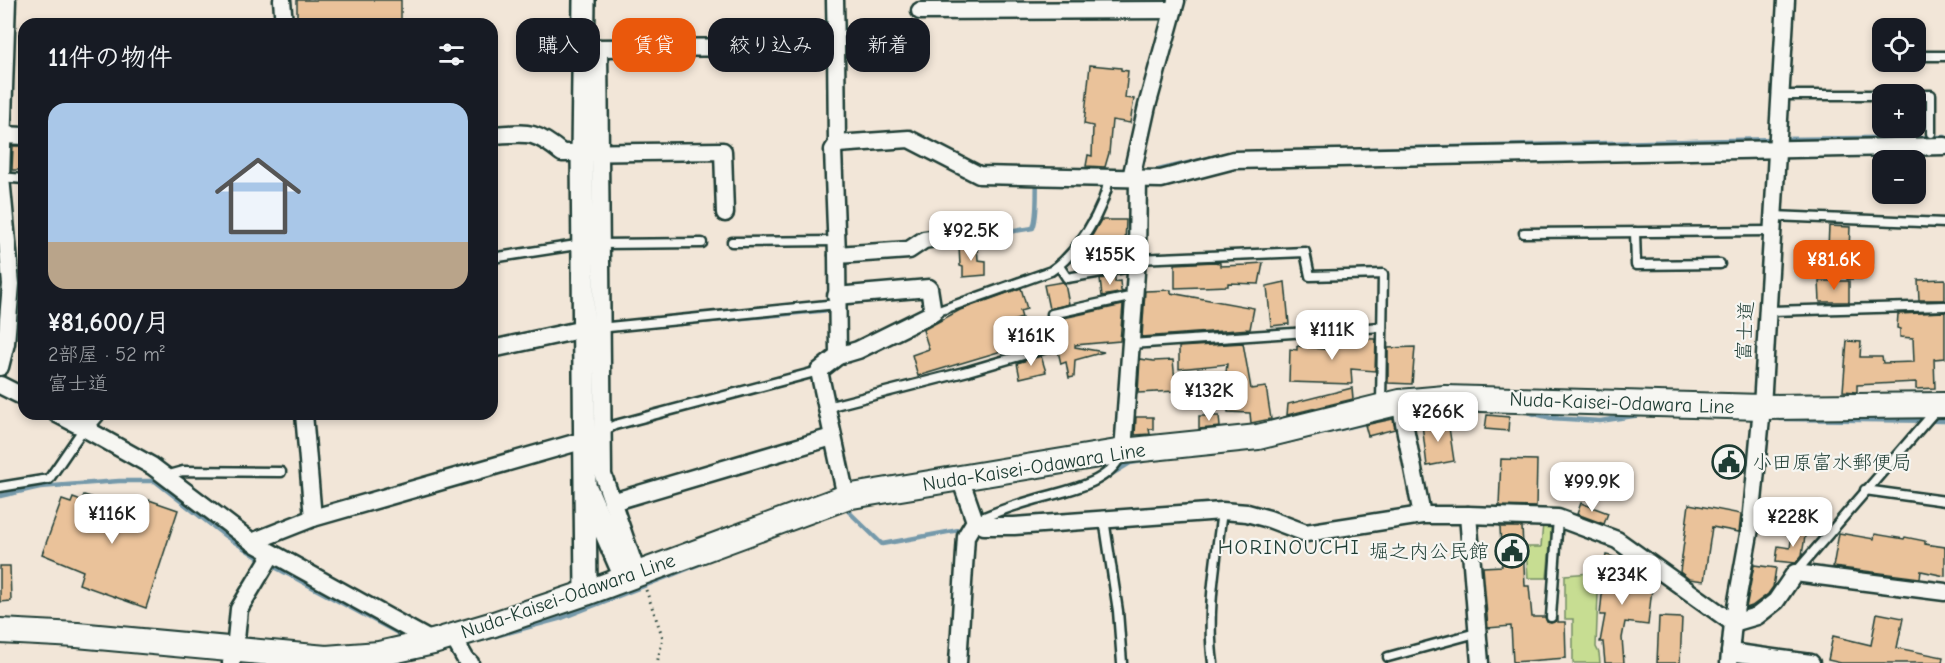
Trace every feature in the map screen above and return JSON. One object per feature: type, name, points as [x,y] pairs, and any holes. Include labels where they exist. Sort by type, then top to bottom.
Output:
[{"type":"main road","name":"Nuda-Kaisei-Odawara Line","points":[[233,657],[344,658],[379,654],[443,640],[586,593],[846,497],[1123,451],[1258,437],[1445,398],[1761,414],[1942,405]]},
{"type":"main road","points":[[0,631],[77,635],[233,657]]},
{"type":"street","points":[[0,367],[6,343],[10,284],[1,177],[7,0]]},
{"type":"street","points":[[282,0],[284,18]]},
{"type":"street","points":[[584,0],[587,18]]},
{"type":"street","points":[[835,0],[837,144],[833,150],[838,356]]},
{"type":"street","name":"富士道","points":[[1730,658],[1733,623],[1751,523],[1761,414],[1786,0]]},
{"type":"street","points":[[920,11],[1175,5],[1147,106],[1135,178],[1137,263],[1123,451]]},
{"type":"street","points":[[600,48],[836,47]]},
{"type":"street","points":[[586,593],[584,483],[593,436],[591,72]]},
{"type":"street","points":[[498,135],[527,133],[544,138],[562,153],[723,151],[725,213]]},
{"type":"street","points":[[3,135],[18,136]]},
{"type":"street","points":[[837,144],[909,139],[979,175],[1161,179],[1234,160],[1778,144],[1935,142]]},
{"type":"street","points":[[837,248],[909,250],[924,240],[956,235]]},
{"type":"street","points":[[836,300],[929,288],[933,313],[858,350],[838,356],[819,371],[846,497]]},
{"type":"street","points":[[498,349],[593,328]]},
{"type":"street","points":[[2,390],[18,395]]},
{"type":"street","points":[[1397,409],[1422,515]]},
{"type":"street","points":[[69,420],[152,466],[252,542],[443,640],[471,663]]},
{"type":"street","points":[[84,428],[91,420]]},
{"type":"street","points":[[305,420],[313,518]]},
{"type":"street","points":[[593,436],[634,574]]},
{"type":"street","points":[[252,542],[313,518],[593,436]]},
{"type":"street","points":[[612,501],[832,437]]},
{"type":"street","points":[[960,478],[975,521],[984,526],[1014,526],[1222,511],[1248,513],[1306,533],[1422,515],[1558,518],[1617,540],[1733,623],[1757,616],[1776,601],[1795,573],[1945,592]]},
{"type":"street","points":[[584,483],[634,574]]},
{"type":"street","points":[[1468,515],[1480,663]]},
{"type":"street","points":[[958,663],[966,536],[975,521]]},
{"type":"street","points":[[233,657],[239,609],[272,554]]},
{"type":"street","points":[[1730,658],[1811,663]]},
{"type":"lane","points":[[1926,56],[1945,56]]},
{"type":"lane","points":[[1780,95],[1872,95]]},
{"type":"lane","points":[[1926,95],[1931,95],[1935,142]]},
{"type":"lane","points":[[1,177],[18,178]]},
{"type":"lane","points":[[933,313],[1051,271],[1059,266],[1083,240],[1107,191],[1109,178]]},
{"type":"lane","points":[[1524,233],[1635,232],[1773,223],[1945,223]]},
{"type":"lane","points":[[1635,232],[1636,265],[1720,264]]},
{"type":"lane","points":[[732,242],[837,248]]},
{"type":"lane","points":[[498,257],[592,244],[702,243]]},
{"type":"lane","points":[[1059,266],[1067,278],[1137,263],[1305,252],[1310,276],[1383,274],[1382,327],[1397,409]]},
{"type":"lane","points":[[827,407],[968,371],[1057,345],[1052,314],[1134,296]]},
{"type":"lane","points":[[593,328],[836,300]]},
{"type":"lane","points":[[1768,311],[1945,306]]},
{"type":"lane","points":[[1131,344],[1382,327]]},
{"type":"lane","points":[[593,436],[615,425],[819,371]]},
{"type":"lane","points":[[1795,573],[1865,490],[1942,405]]},
{"type":"lane","points":[[0,487],[49,480],[84,428]]},
{"type":"lane","points":[[975,521],[1037,498],[1060,493],[1100,477],[1118,462],[1123,451]]},
{"type":"lane","points":[[165,476],[183,471],[281,472]]},
{"type":"lane","points":[[1865,490],[1945,501]]},
{"type":"lane","points":[[1213,663],[1210,646],[1211,604],[1222,511]]},
{"type":"lane","points":[[1551,616],[1558,518]]},
{"type":"lane","points":[[1104,519],[1118,611],[1122,663]]},
{"type":"lane","points":[[1388,657],[1476,633]]},
{"type":"path","points":[[634,574],[663,638],[657,663]]},
{"type":"green space","points":[[1543,523],[1552,523],[1547,578],[1528,578],[1526,547],[1541,547]]},
{"type":"green space","points":[[1591,573],[1589,591],[1598,593],[1596,647],[1600,663],[1573,663],[1573,619],[1565,619],[1565,575]]},
{"type":"building","points":[[297,0],[401,0],[401,18],[297,18]]},
{"type":"building","points":[[1090,65],[1121,68],[1121,70],[1128,71],[1125,98],[1134,99],[1130,123],[1112,120],[1109,153],[1105,167],[1086,166],[1088,155],[1092,156],[1093,126],[1084,124]]},
{"type":"building","points":[[13,146],[18,146],[18,170],[12,170]]},
{"type":"building","points":[[1101,220],[1126,220],[1125,244],[1091,243],[1092,236]]},
{"type":"building","points":[[1829,226],[1850,227],[1849,250],[1828,248]]},
{"type":"building","points":[[959,246],[977,246],[978,260],[986,261],[986,275],[963,277]]},
{"type":"building","points":[[1873,251],[1873,263],[1863,263],[1863,279],[1847,279],[1846,252]]},
{"type":"building","points":[[1090,252],[1093,267],[1077,270],[1075,258],[1078,254]]},
{"type":"building","points":[[1220,263],[1220,266],[1263,263],[1259,284],[1228,283],[1228,286],[1175,288],[1175,264]]},
{"type":"building","points":[[1115,276],[1115,282],[1120,281],[1121,291],[1124,292],[1102,296],[1100,279]]},
{"type":"building","points":[[1945,279],[1945,300],[1919,300],[1918,280]]},
{"type":"building","points":[[1819,281],[1849,281],[1849,302],[1820,302]]},
{"type":"building","points":[[1062,282],[1065,284],[1069,304],[1049,309],[1044,285]]},
{"type":"building","points":[[1285,282],[1289,324],[1271,326],[1267,286]]},
{"type":"building","points":[[1021,288],[1027,309],[1020,311],[1022,318],[1009,322],[1015,347],[918,376],[912,355],[929,349],[923,330],[960,310]]},
{"type":"building","points":[[1171,290],[1171,293],[1254,308],[1250,329],[1142,337],[1145,291]]},
{"type":"building","points":[[1123,305],[1120,341],[1075,345],[1075,347],[1104,352],[1075,360],[1074,377],[1069,378],[1066,362],[1061,364],[1058,351],[1064,350],[1059,319]]},
{"type":"building","points":[[1945,312],[1945,358],[1934,359],[1935,388],[1916,389],[1916,382],[1857,385],[1857,392],[1843,391],[1847,341],[1861,342],[1860,357],[1882,357],[1883,363],[1914,362],[1913,338],[1900,337],[1900,329],[1897,328],[1898,314]]},
{"type":"building","points":[[1330,338],[1376,339],[1375,371],[1351,369],[1352,384],[1289,382],[1290,349],[1297,350],[1297,346],[1330,350]]},
{"type":"building","points":[[1243,343],[1251,389],[1266,387],[1271,419],[1251,423],[1250,413],[1228,412],[1228,402],[1185,398],[1185,392],[1224,389],[1227,364],[1179,369],[1179,347]]},
{"type":"building","points":[[1415,347],[1412,384],[1388,383],[1388,348]]},
{"type":"building","points":[[1041,356],[1046,372],[1020,378],[1017,363]]},
{"type":"building","points":[[1140,359],[1173,360],[1176,391],[1138,393]]},
{"type":"building","points":[[1352,388],[1353,399],[1287,415],[1288,404]]},
{"type":"building","points":[[1487,415],[1509,417],[1508,431],[1485,429]]},
{"type":"building","points":[[1199,416],[1219,416],[1220,427],[1199,429]]},
{"type":"building","points":[[1136,417],[1153,417],[1153,429],[1149,429],[1150,434],[1135,435]]},
{"type":"building","points":[[1393,419],[1395,429],[1368,436],[1365,425]]},
{"type":"building","points":[[1448,421],[1454,461],[1427,466],[1422,424]]},
{"type":"building","points":[[1501,459],[1537,460],[1536,507],[1499,506]]},
{"type":"building","points":[[84,495],[134,510],[136,505],[146,509],[149,500],[178,510],[146,608],[79,584],[83,571],[42,554],[62,500],[71,503],[73,498],[81,501]]},
{"type":"building","points":[[1581,503],[1608,513],[1604,524],[1577,514]]},
{"type":"building","points":[[1689,504],[1741,514],[1739,532],[1712,527],[1704,581],[1689,579],[1680,572]]},
{"type":"building","points":[[1500,527],[1522,527],[1525,586],[1529,586],[1532,617],[1545,617],[1547,622],[1551,623],[1556,621],[1558,616],[1558,622],[1565,622],[1566,658],[1513,662],[1511,626],[1488,628],[1483,567],[1502,566]]},
{"type":"building","points":[[1793,527],[1806,530],[1802,555],[1796,563],[1776,561],[1778,546],[1790,548]]},
{"type":"building","points":[[1839,533],[1874,539],[1875,534],[1904,539],[1905,537],[1925,541],[1925,544],[1945,547],[1945,576],[1921,571],[1920,578],[1833,567]]},
{"type":"building","points":[[1606,555],[1624,559],[1621,575],[1653,579],[1648,625],[1625,622],[1622,638],[1624,663],[1605,663],[1603,642],[1600,642],[1605,615],[1600,615],[1603,585],[1600,584]]},
{"type":"building","points":[[1754,565],[1776,568],[1773,587],[1768,594],[1746,608]]},
{"type":"building","points":[[0,566],[10,566],[11,601],[0,602]]},
{"type":"building","points":[[1877,613],[1903,618],[1897,648],[1943,657],[1942,663],[1841,663],[1828,660],[1833,636],[1871,645]]},
{"type":"building","points":[[1659,617],[1682,618],[1680,663],[1657,663]]},
{"type":"waterway","points":[[1782,139],[1945,137]]},
{"type":"waterway","points":[[1368,149],[1774,139]]},
{"type":"waterway","points":[[1154,171],[1222,155]]},
{"type":"waterway","points":[[959,240],[1033,228],[1037,180]]},
{"type":"waterway","points":[[679,324],[830,310]]},
{"type":"waterway","points":[[1437,410],[1455,410]]},
{"type":"waterway","points":[[1527,412],[1551,418],[1600,421],[1640,415]]},
{"type":"waterway","points":[[1273,445],[1399,415]]},
{"type":"waterway","points":[[1780,419],[1945,421]]},
{"type":"waterway","points":[[1107,477],[1130,463],[1143,461]]},
{"type":"waterway","points":[[0,496],[40,487],[119,481],[155,481],[224,535],[264,561]]},
{"type":"waterway","points":[[842,510],[846,509],[882,544],[964,529]]},
{"type":"waterway","points":[[481,640],[562,618],[700,564]]},
{"type":"waterway","points":[[271,565],[409,639]]},
{"type":"place","name":"小田原富水郵便局","points":[[1729,462]]},
{"type":"place","name":"堀之内公民館","points":[[1512,551]]},
{"type":"district","name":"HORINOUCHI","points":[[1289,547]]}]
